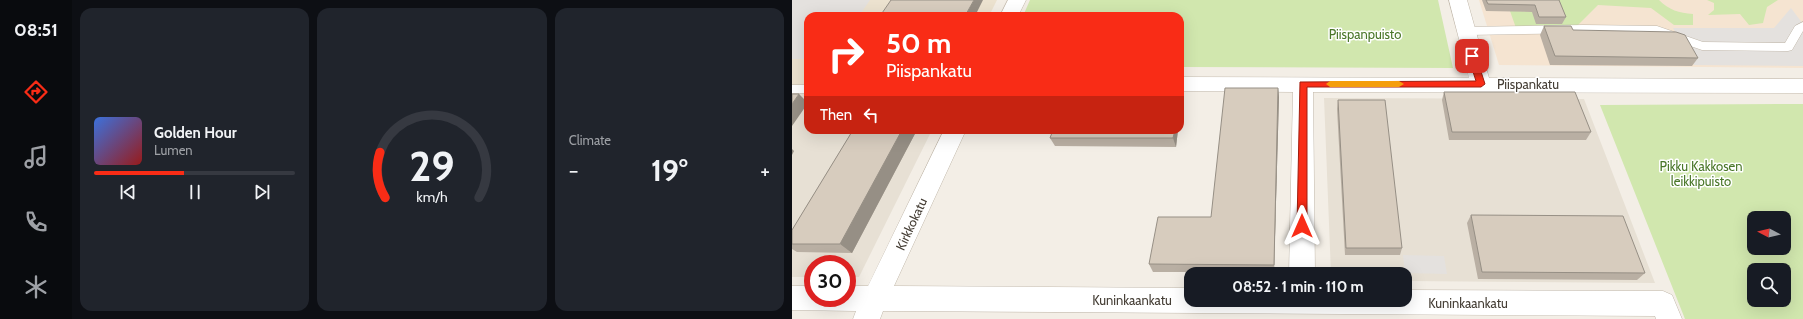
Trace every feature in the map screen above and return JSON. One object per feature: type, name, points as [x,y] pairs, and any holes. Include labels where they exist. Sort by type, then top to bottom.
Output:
[{"type":"street","points":[[1011,12],[1017,0]]},
{"type":"street","points":[[1458,0],[1481,84]]},
{"type":"street","name":"Piispankatu","points":[[1184,84],[1803,86]]},
{"type":"street","points":[[1302,267],[1303,84]]},
{"type":"street","name":"Kirkkokatu","points":[[871,309],[953,134]]},
{"type":"street","name":"Kuninkaankatu","points":[[792,298],[871,309],[1302,307],[1666,311]]},
{"type":"lane","points":[[1466,31],[1583,29],[1658,30],[1702,46],[1788,47],[1799,29],[1803,26]]},
{"type":"lane","points":[[792,89],[804,89]]},
{"type":"shaded area","points":[[792,0],[997,0],[991,12],[804,12],[804,89],[792,89]]},
{"type":"shaded area","points":[[792,0],[870,0],[862,12],[804,12],[804,59],[792,59]]},
{"type":"shaded area","points":[[1479,0],[1803,0],[1803,68],[1499,65]]},
{"type":"shaded area","points":[[1791,8],[1803,24],[1803,66],[1694,65],[1673,28],[1774,28]]},
{"type":"shaded area","points":[[792,89],[804,89],[804,134],[930,134],[859,277],[856,277],[856,255],[804,255],[804,277],[792,277]]},
{"type":"shaded area","points":[[1324,98],[1584,99],[1655,283],[1412,281],[1412,267],[1331,267]]},
{"type":"shaded area","points":[[1403,255],[1444,256],[1447,274],[1412,273],[1412,267],[1404,267]]},
{"type":"green space","name":"Piispanpuisto","points":[[1030,0],[1438,0],[1453,68],[1184,67],[1184,12],[1025,12]]},
{"type":"green space","points":[[1553,0],[1659,0],[1674,10],[1693,14],[1693,25],[1674,25],[1651,8],[1598,5],[1576,27],[1516,28],[1510,11],[1557,12]]},
{"type":"green space","points":[[1707,0],[1778,0],[1767,7],[1763,23],[1749,25],[1740,14],[1708,15],[1714,10],[1714,3]]},
{"type":"green space","name":"Pikku Kakkosen leikkipuisto","points":[[1803,104],[1803,319],[1685,319],[1600,105]]},
{"type":"building","points":[[891,0],[974,0],[967,12],[883,12]]},
{"type":"building","points":[[1486,0],[1559,0],[1566,17],[1539,17],[1535,5],[1488,4]]},
{"type":"building","points":[[1544,26],[1571,26],[1573,30],[1676,32],[1685,35],[1698,58],[1555,56]]},
{"type":"building","points":[[1225,88],[1278,88],[1274,265],[1149,264],[1158,217],[1211,217]]},
{"type":"building","points":[[1444,92],[1575,92],[1591,132],[1452,132]]},
{"type":"building","points":[[792,94],[799,94],[792,104]]},
{"type":"building","points":[[1338,100],[1385,100],[1402,248],[1346,248]]},
{"type":"building","points":[[851,134],[900,134],[840,244],[792,244],[792,230]]},
{"type":"building","points":[[1052,134],[1174,134],[1173,138],[1050,138]]},
{"type":"building","points":[[1471,215],[1623,216],[1645,273],[1482,272]]},
{"type":"slow traffic","points":[[1330,84],[1399,84]]},
{"type":"route","points":[[1302,226],[1303,84],[1481,84],[1472,56]]}]
